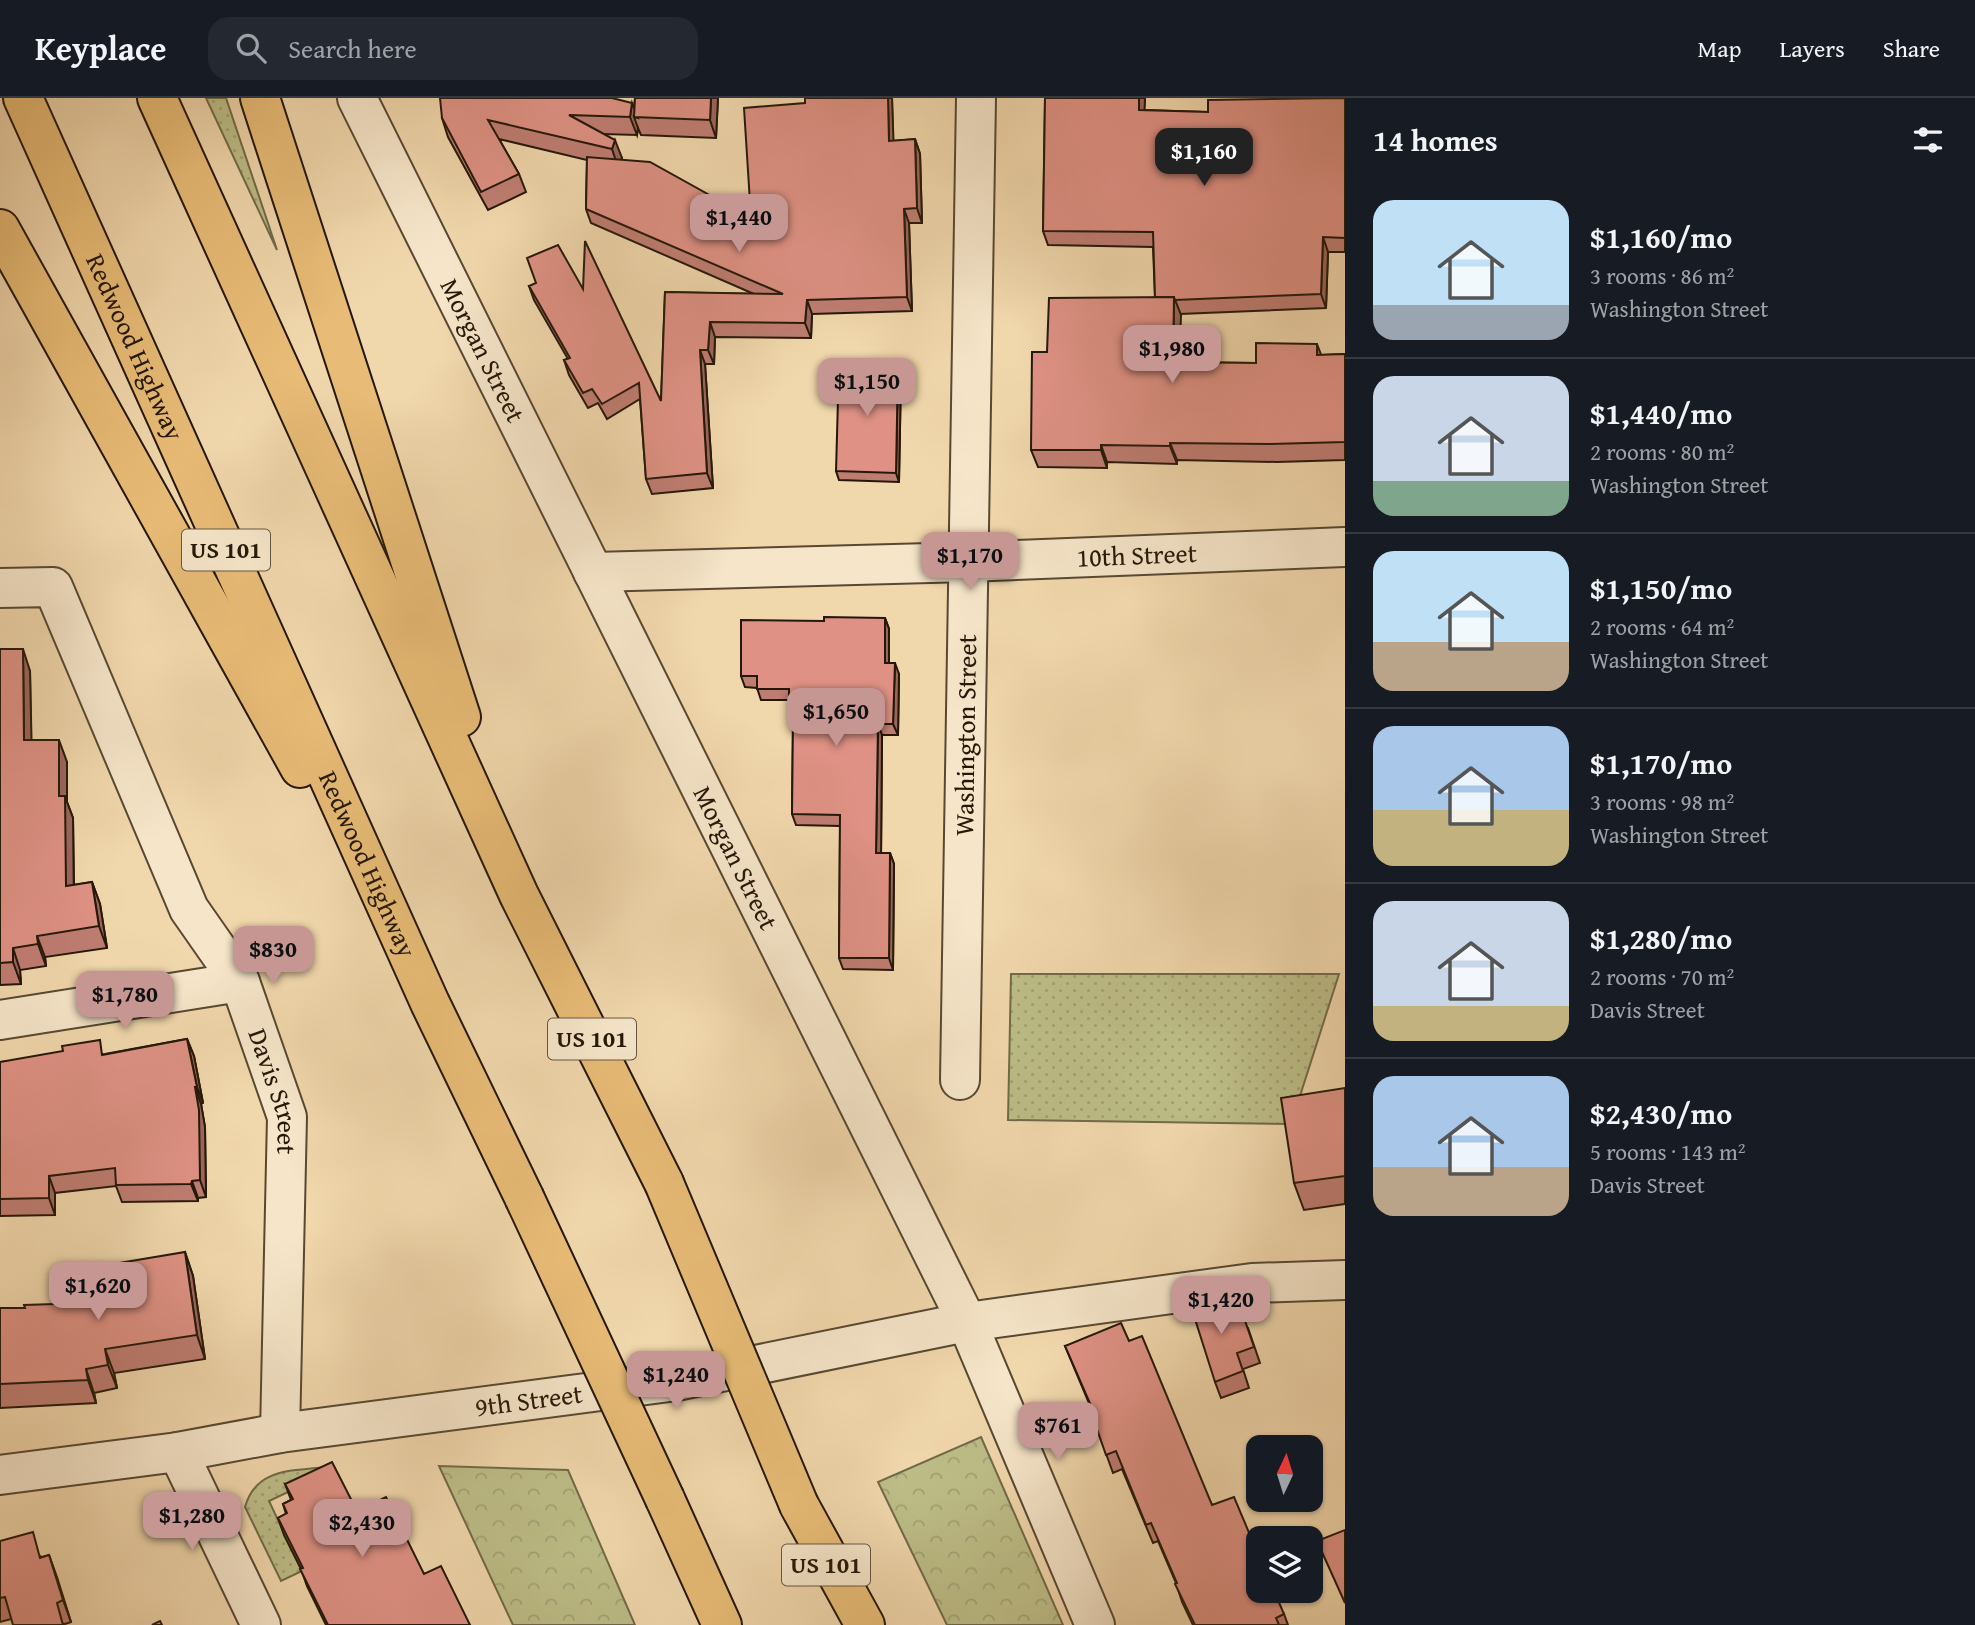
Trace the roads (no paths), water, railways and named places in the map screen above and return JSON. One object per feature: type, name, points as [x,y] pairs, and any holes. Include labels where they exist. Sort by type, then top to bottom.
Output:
[{"type":"highway","name":"Redwood Highway","points":[[23,98],[430,1003],[524,1197],[722,1625]]},
{"type":"highway","name":"US 101","points":[[157,98],[519,895],[664,1183],[852,1625]]},
{"type":"highway","points":[[260,98],[519,895]]},
{"type":"highway","points":[[0,229],[430,1003]]},
{"type":"highway","points":[[665,1499],[705,1625]]},
{"type":"highway","points":[[799,1505],[865,1625]]},
{"type":"street","name":"Morgan Street","points":[[357,98],[967,1322],[1095,1625]]},
{"type":"street","name":"Washington Street","points":[[960,1080],[976,98]]},
{"type":"street","name":"10th Street","points":[[593,572],[968,562],[1345,547]]},
{"type":"street","name":"Davis Street","points":[[0,588],[54,587],[189,909],[240,982],[287,1117],[281,1433]]},
{"type":"street","points":[[0,1020],[240,982]]},
{"type":"street","name":"9th Street","points":[[0,1475],[177,1452],[281,1433],[677,1381],[967,1322],[1252,1283],[1345,1280]]},
{"type":"street","points":[[177,1452],[261,1625]]}]
